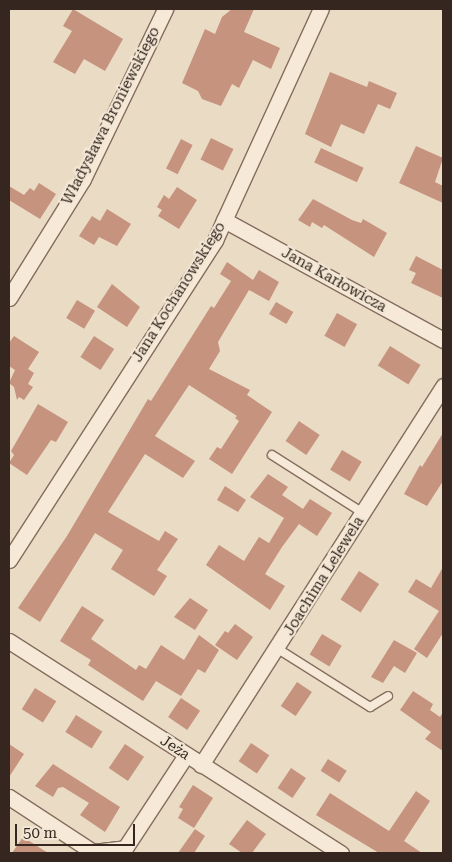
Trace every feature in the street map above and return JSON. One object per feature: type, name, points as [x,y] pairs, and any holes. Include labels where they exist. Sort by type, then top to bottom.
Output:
[{"type":"street","name":"Władysława Broniewskiego","points":[[9,298],[83,179],[165,9]]},
{"type":"street","name":"Jana Kochanowskiego","points":[[9,560],[215,240],[321,9]]},
{"type":"street","name":"Jana Karłowicza","points":[[224,220],[443,340]]},
{"type":"street","name":"Joachima Lelewela","points":[[201,765],[278,649],[443,386]]},
{"type":"street","name":"Jeża","points":[[9,641],[341,853]]},
{"type":"street","points":[[9,797],[93,852],[125,848],[186,754]]},
{"type":"lane","points":[[272,455],[363,513]]},
{"type":"lane","points":[[278,649],[370,707],[388,696]]},
{"type":"building","points":[[73,9],[123,39],[105,71],[84,59],[75,74],[53,62],[72,31],[63,26]]},
{"type":"building","points":[[232,9],[254,9],[244,32],[280,48],[271,69],[253,60],[239,88],[232,84],[221,106],[202,99],[198,91],[182,83],[205,29],[215,34],[222,17]]},
{"type":"building","points":[[330,72],[367,87],[369,81],[397,93],[390,109],[378,104],[364,134],[341,124],[331,147],[305,134]]},
{"type":"building","points":[[211,138],[233,149],[223,171],[200,160]]},
{"type":"building","points":[[181,139],[193,145],[178,174],[166,168]]},
{"type":"building","points":[[416,146],[443,158],[435,182],[443,186],[443,203],[399,183]]},
{"type":"building","points":[[321,148],[364,168],[357,182],[314,163]]},
{"type":"building","points":[[39,183],[56,194],[40,219],[9,200],[9,186],[24,195],[30,188],[34,191]]},
{"type":"building","points":[[177,187],[197,200],[179,229],[158,216],[162,210],[157,207],[164,195],[169,199]]},
{"type":"building","points":[[313,199],[352,220],[361,223],[363,219],[387,233],[374,257],[324,225],[322,228],[312,222],[310,227],[298,220]]},
{"type":"building","points":[[107,209],[131,224],[117,246],[99,237],[94,245],[79,236],[92,216],[100,221]]},
{"type":"building","points":[[416,256],[443,270],[443,298],[411,283],[416,273],[409,270]]},
{"type":"building","points":[[227,262],[253,280],[259,270],[279,282],[269,301],[249,290],[218,342],[220,351],[209,369],[250,390],[247,395],[272,412],[232,474],[209,459],[217,447],[221,449],[239,421],[235,418],[237,416],[189,385],[155,436],[195,461],[183,478],[145,454],[108,512],[159,541],[165,531],[178,539],[157,570],[167,576],[154,596],[111,569],[123,550],[95,533],[40,622],[18,608],[67,536],[148,399],[151,401],[211,306],[214,308],[231,281],[220,274]]},
{"type":"building","points":[[112,284],[140,307],[127,327],[97,307]]},
{"type":"building","points":[[77,300],[95,311],[84,329],[66,318]]},
{"type":"building","points":[[276,302],[293,312],[286,324],[269,314]]},
{"type":"building","points":[[337,313],[357,324],[345,347],[324,336]]},
{"type":"building","points":[[14,336],[39,352],[28,369],[34,373],[28,384],[33,387],[24,400],[19,397],[17,400],[14,387],[9,383],[15,370],[9,366],[9,343]]},
{"type":"building","points":[[94,336],[114,349],[101,370],[80,357]]},
{"type":"building","points":[[390,346],[421,365],[408,385],[378,366]]},
{"type":"building","points":[[38,404],[68,422],[56,442],[51,440],[27,475],[9,463],[14,455],[11,451]]},
{"type":"building","points":[[299,421],[320,435],[306,455],[286,441]]},
{"type":"building","points":[[443,433],[443,481],[427,506],[404,494],[420,465],[422,467]]},
{"type":"building","points":[[342,450],[362,462],[350,482],[330,470]]},
{"type":"building","points":[[268,474],[288,487],[282,495],[303,509],[310,499],[332,513],[317,536],[299,524],[282,547],[265,574],[285,586],[270,610],[206,565],[219,545],[244,561],[259,537],[269,543],[284,518],[250,497]]},
{"type":"building","points":[[225,486],[246,500],[238,512],[217,500]]},
{"type":"building","points":[[443,567],[443,633],[427,658],[414,649],[439,611],[408,592],[416,579],[431,588]]},
{"type":"building","points":[[359,571],[379,584],[361,613],[340,600]]},
{"type":"building","points":[[190,598],[208,610],[195,630],[174,617]]},
{"type":"building","points":[[82,606],[104,620],[91,639],[136,670],[139,665],[146,669],[161,645],[184,660],[199,635],[219,650],[205,673],[198,669],[181,696],[156,681],[143,701],[88,665],[91,660],[60,641]]},
{"type":"building","points":[[235,624],[253,637],[237,660],[215,645],[225,631],[228,633]]},
{"type":"building","points":[[322,634],[342,646],[329,666],[310,655]]},
{"type":"building","points":[[394,640],[417,653],[405,673],[394,666],[383,683],[371,677]]},
{"type":"building","points":[[297,682],[312,692],[296,716],[281,706]]},
{"type":"building","points":[[35,688],[56,701],[43,722],[22,709]]},
{"type":"building","points":[[413,691],[433,704],[430,710],[440,717],[443,712],[443,751],[425,739],[431,732],[400,710]]},
{"type":"building","points":[[181,698],[200,711],[187,730],[168,717]]},
{"type":"building","points":[[76,715],[102,731],[92,748],[65,732]]},
{"type":"building","points":[[251,743],[269,755],[257,774],[239,761]]},
{"type":"building","points":[[9,744],[24,754],[9,777]]},
{"type":"building","points":[[125,744],[144,757],[128,781],[109,768]]},
{"type":"building","points":[[328,759],[347,771],[339,783],[321,771]]},
{"type":"building","points":[[53,764],[120,807],[105,832],[80,815],[89,803],[63,787],[58,788],[53,797],[35,786]]},
{"type":"building","points":[[291,768],[306,778],[293,798],[278,788]]},
{"type":"building","points":[[193,785],[213,798],[194,828],[178,818],[183,809],[179,807]]},
{"type":"building","points":[[416,791],[430,801],[404,841],[422,853],[379,853],[316,815],[330,793],[389,831]]},
{"type":"building","points":[[247,820],[266,834],[252,853],[242,853],[229,844]]},
{"type":"building","points":[[195,829],[205,836],[194,853],[178,853]]},
{"type":"building","points":[[23,837],[48,853],[12,853]]}]
